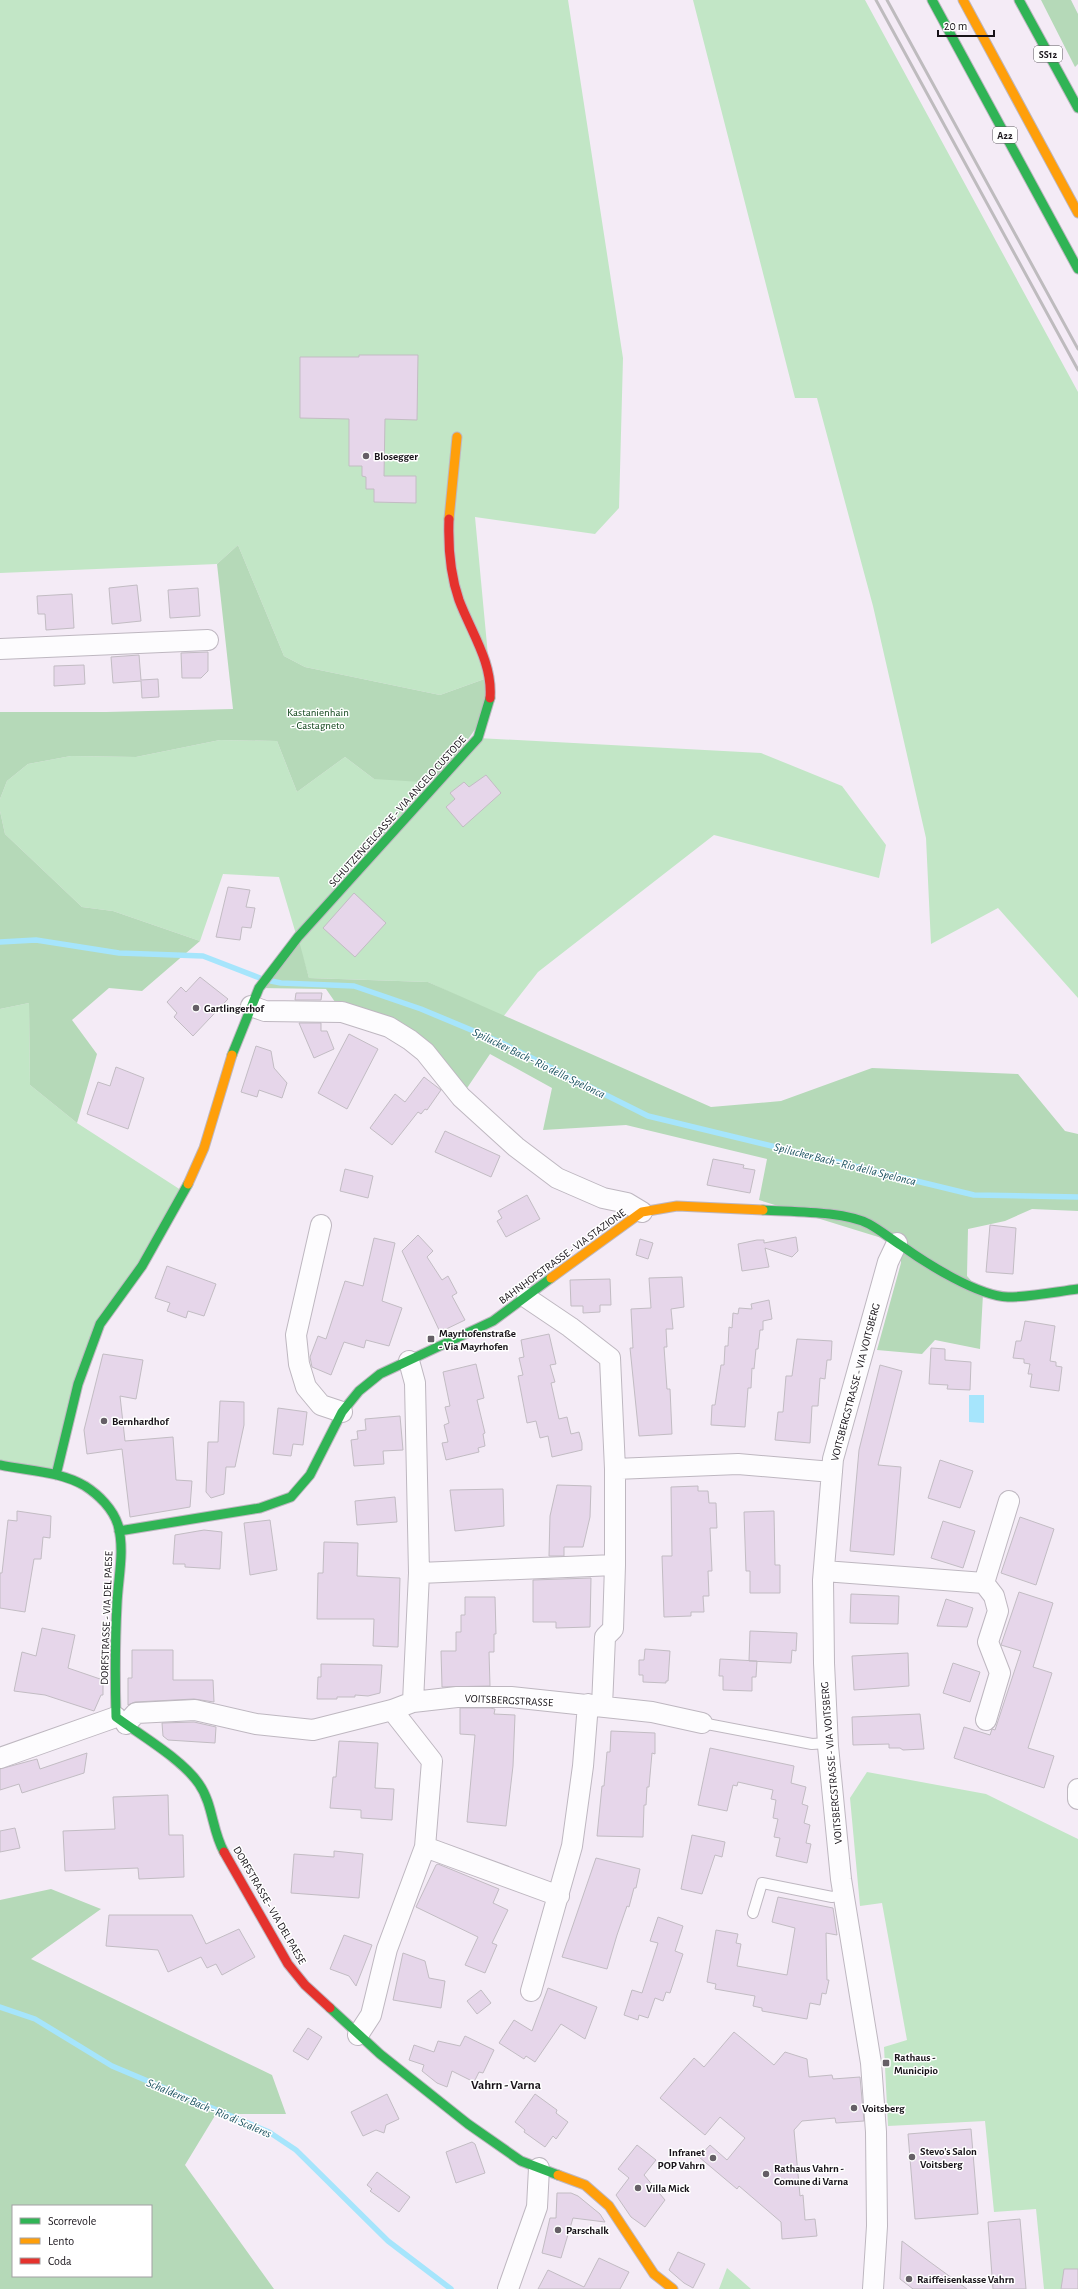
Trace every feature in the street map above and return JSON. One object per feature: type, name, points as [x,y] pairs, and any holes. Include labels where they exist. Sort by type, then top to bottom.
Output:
[{"type":"main road","name":"A22","points":[[932,0],[1078,269]]},
{"type":"main road","name":"A22","points":[[963,0],[1078,212]]},
{"type":"main road","name":"SS12","points":[[1019,0],[1078,108]]},
{"type":"main road","name":"SCHUTZENGELGASSE - VIA ANGELO CUSTODE","points":[[251,1006],[259,988],[271,970],[298,937],[478,738],[488,711],[490,677],[476,636],[457,598],[449,551],[457,437]]},
{"type":"main road","points":[[56,1475],[78,1384],[100,1324],[142,1266],[184,1192],[204,1148],[232,1051],[251,1006]]},
{"type":"main road","name":"BAHNHOFSTRASSE - VIA STAZIONE","points":[[119,1530],[260,1508],[291,1497],[310,1474],[342,1412],[359,1391],[380,1374],[493,1321],[527,1298],[642,1212],[677,1206],[820,1214],[864,1222],[917,1257],[972,1287],[990,1294],[1008,1297],[1078,1289]]},
{"type":"main road","name":"DORFSTRASSE - VIA DEL PAESE","points":[[1,1469],[56,1475],[85,1486],[100,1497],[114,1517],[119,1530],[121,1551],[116,1634],[121,1720],[185,1768],[199,1784],[207,1800],[218,1840],[288,1964],[304,1985],[358,2035],[468,2124],[521,2161],[585,2185],[609,2206],[654,2274],[673,2289]]},
{"type":"street","points":[[0,649],[208,640]]},
{"type":"street","points":[[251,1006],[266,1010],[342,1012],[389,1027],[410,1040],[425,1052],[461,1097],[516,1147],[557,1178],[603,1198],[627,1203],[642,1212]]},
{"type":"street","points":[[321,1225],[296,1334],[299,1364],[306,1387],[321,1405],[342,1412]]},
{"type":"street","name":"VOITSBERGSTRASSE - VIA VOITSBERG","points":[[873,2289],[877,2218],[876,2132],[871,2063],[843,1895],[827,1743],[824,1663],[824,1571],[833,1460],[888,1262],[897,1243]]},
{"type":"street","points":[[527,1298],[585,1338],[610,1358],[615,1469],[613,1629],[605,1637],[595,1705],[583,1766],[572,1846],[531,1991]]},
{"type":"street","points":[[409,1361],[415,1383],[419,1573],[413,1702]]},
{"type":"street","points":[[615,1469],[738,1464],[832,1472]]},
{"type":"street","points":[[984,1583],[1009,1501]]},
{"type":"street","points":[[419,1573],[615,1565]]},
{"type":"street","points":[[824,1571],[984,1583],[994,1596],[998,1611],[988,1642],[1000,1673],[986,1720]]},
{"type":"street","name":"VOITSBERGSTRASSE","points":[[0,1758],[121,1720],[136,1713],[195,1710],[256,1724],[313,1730],[392,1710],[413,1702],[457,1697],[511,1697],[652,1712],[702,1723]]},
{"type":"street","points":[[358,2035],[371,2015],[387,1949],[425,1847],[432,1761],[392,1710]]},
{"type":"street","points":[[1078,1789],[1078,1799]]},
{"type":"street","points":[[425,1847],[559,1896]]},
{"type":"street","points":[[508,2289],[537,2207],[539,2168]]},
{"type":"lane","name":"VOITSBERGSTRASSE","points":[[702,1723],[812,1744],[827,1743]]},
{"type":"lane","points":[[753,1913],[762,1883],[832,1897],[843,1895]]},
{"type":"green space","points":[[0,0],[568,0],[623,358],[619,508],[595,534],[475,517],[490,677],[440,695],[305,667],[284,656],[238,545],[217,564],[0,573]]},
{"type":"green space","points":[[693,0],[865,0],[1078,392],[1078,998],[998,908],[931,944],[926,838],[873,606],[817,398],[795,398]]},
{"type":"green space","points":[[1041,0],[1071,0],[1078,14],[1078,64],[1075,67]]},
{"type":"green space","name":"Kastanienhain - Castagneto","points":[[238,545],[284,656],[305,667],[440,695],[490,677],[488,711],[437,783],[374,779],[345,757],[297,792],[277,741],[220,740],[136,757],[71,756],[28,764],[7,781],[0,799],[0,712],[106,712],[233,709],[217,564]]},
{"type":"green space","points":[[478,738],[761,753],[842,786],[886,845],[879,878],[714,835],[538,972],[503,1017],[428,982],[309,978],[279,877],[223,874],[200,941],[113,911],[82,907],[5,834],[0,811],[0,799],[7,781],[28,764],[71,756],[136,757],[220,740],[277,741],[297,792],[345,757],[374,779]]},
{"type":"green space","points":[[0,811],[5,834],[82,907],[113,911],[200,941],[142,991],[109,988],[72,1020],[97,1054],[77,1123],[30,1085],[29,1003],[0,1009]]},
{"type":"green space","points":[[298,937],[309,978],[428,982],[711,1107],[781,1101],[872,1068],[1018,1074],[1065,1131],[1078,1134],[1078,1211],[1032,1209],[1005,1221],[968,1229],[967,1276],[983,1294],[980,1349],[935,1340],[922,1354],[877,1350],[901,1263],[901,1244],[759,1200],[767,1159],[626,1125],[543,1130],[552,1088],[490,1054],[461,1097],[425,1052],[342,1012],[326,989],[259,988]]},
{"type":"green space","points":[[29,1003],[30,1085],[77,1123],[184,1192],[100,1324],[56,1475],[0,1469],[0,1009]]},
{"type":"green space","points":[[867,1772],[986,1794],[1078,1839],[1078,2282],[1072,2277],[1061,2289],[1044,2289],[1036,2209],[994,2212],[985,2121],[888,2126],[884,2047],[907,2040],[882,1903],[860,1906],[850,1798]]},
{"type":"green space","points":[[51,1889],[101,1909],[31,1959],[272,2075],[286,2114],[216,2114],[185,2165],[274,2289],[0,2289],[0,1900]]},
{"type":"green space","points":[[727,2268],[751,2289],[719,2289]]},
{"type":"water","points":[[969,1395],[984,1395],[984,1423],[969,1422]]},
{"type":"building","points":[[359,355],[418,355],[417,420],[385,419],[384,476],[416,476],[416,503],[374,502],[374,489],[366,489],[366,477],[362,476],[362,466],[349,466],[349,419],[300,418],[300,357],[359,357]]},
{"type":"building","points":[[137,585],[141,621],[112,624],[109,588]]},
{"type":"building","points":[[198,588],[200,616],[170,618],[168,590]]},
{"type":"building","points":[[72,594],[74,628],[46,630],[45,614],[38,614],[37,596]]},
{"type":"building","points":[[208,652],[208,671],[201,678],[182,678],[181,653]]},
{"type":"building","points":[[139,655],[141,680],[158,679],[159,697],[142,698],[141,681],[113,683],[111,657]]},
{"type":"building","points":[[84,665],[85,684],[54,686],[54,666]]},
{"type":"building","points":[[486,775],[501,793],[463,827],[446,807],[455,799],[450,793],[464,782],[469,787]]},
{"type":"building","points":[[228,887],[250,890],[246,907],[255,908],[251,928],[242,927],[240,940],[216,937]]},
{"type":"building","points":[[354,893],[386,923],[355,957],[323,928]]},
{"type":"building","name":"Gartlingerhof","points":[[200,977],[228,999],[193,1036],[174,1017],[177,1013],[167,1002],[181,987],[186,992]]},
{"type":"building","points":[[296,993],[322,993],[321,1000],[295,1000]]},
{"type":"building","points":[[299,1023],[321,1023],[321,1031],[327,1031],[334,1049],[314,1058]]},
{"type":"building","points":[[349,1034],[378,1049],[347,1109],[318,1093]]},
{"type":"building","points":[[256,1046],[271,1051],[274,1068],[287,1083],[282,1098],[259,1090],[257,1097],[241,1092]]},
{"type":"building","points":[[116,1067],[144,1078],[128,1129],[87,1114],[98,1082],[110,1086]]},
{"type":"building","points":[[424,1077],[441,1090],[427,1110],[425,1109],[421,1114],[418,1112],[392,1145],[370,1128],[395,1094],[405,1102]]},
{"type":"building","points":[[445,1131],[500,1156],[491,1177],[435,1152]]},
{"type":"building","points":[[713,1159],[744,1165],[743,1168],[755,1170],[750,1193],[707,1185]]},
{"type":"building","points":[[345,1169],[373,1176],[368,1198],[340,1191]]},
{"type":"building","points":[[527,1195],[540,1219],[506,1237],[497,1221],[502,1218],[498,1211]]},
{"type":"building","points":[[990,1225],[1016,1228],[1013,1274],[986,1272]]},
{"type":"building","points":[[418,1235],[433,1251],[427,1257],[442,1280],[448,1276],[457,1293],[452,1296],[465,1320],[440,1332],[402,1251]]},
{"type":"building","points":[[796,1237],[798,1251],[792,1257],[765,1248],[769,1267],[742,1271],[738,1244],[757,1240],[764,1240],[764,1243]]},
{"type":"building","points":[[374,1238],[395,1243],[382,1301],[402,1308],[389,1346],[366,1340],[364,1348],[344,1342],[331,1375],[312,1367],[310,1357],[318,1336],[326,1339],[345,1281],[363,1286]]},
{"type":"building","points":[[640,1239],[653,1243],[648,1259],[636,1255]]},
{"type":"building","points":[[167,1266],[216,1284],[204,1316],[188,1311],[186,1318],[167,1311],[170,1303],[155,1298]]},
{"type":"building","points":[[682,1277],[684,1307],[671,1309],[673,1329],[666,1329],[667,1347],[664,1347],[667,1389],[670,1389],[672,1434],[639,1436],[630,1348],[633,1348],[631,1309],[651,1308],[649,1278]]},
{"type":"building","points":[[610,1279],[611,1305],[600,1305],[600,1312],[583,1313],[583,1306],[571,1306],[570,1280]]},
{"type":"building","points":[[769,1300],[772,1319],[763,1321],[763,1330],[760,1330],[754,1369],[752,1368],[751,1388],[748,1388],[745,1427],[711,1425],[712,1405],[715,1405],[721,1365],[724,1365],[725,1346],[728,1346],[729,1327],[732,1328],[733,1313],[738,1314],[739,1308],[752,1309],[751,1304]]},
{"type":"building","points":[[1025,1321],[1055,1326],[1050,1361],[1056,1362],[1056,1366],[1062,1367],[1059,1391],[1030,1387],[1032,1374],[1028,1374],[1030,1364],[1024,1363],[1024,1359],[1013,1358],[1016,1341],[1021,1341]]},
{"type":"building","points":[[549,1334],[556,1364],[550,1365],[555,1382],[551,1383],[559,1419],[567,1417],[571,1434],[579,1432],[582,1443],[582,1450],[552,1457],[548,1436],[540,1438],[536,1421],[527,1423],[518,1376],[523,1375],[519,1358],[524,1357],[521,1340]]},
{"type":"building","points":[[797,1339],[832,1341],[831,1360],[827,1360],[825,1379],[820,1378],[818,1406],[812,1406],[810,1443],[775,1440],[778,1412],[783,1412],[786,1376],[792,1376]]},
{"type":"building","points":[[931,1348],[945,1349],[945,1360],[971,1362],[970,1390],[947,1389],[948,1385],[929,1384]]},
{"type":"building","points":[[103,1354],[143,1360],[136,1399],[120,1396],[125,1441],[173,1437],[176,1480],[192,1481],[190,1507],[130,1517],[122,1449],[87,1454],[84,1430]]},
{"type":"building","points":[[476,1364],[484,1398],[477,1400],[485,1433],[483,1434],[485,1446],[478,1448],[479,1452],[446,1460],[442,1443],[448,1442],[444,1425],[449,1423],[445,1407],[450,1406],[443,1372]]},
{"type":"building","points":[[880,1365],[902,1371],[878,1465],[901,1467],[894,1555],[850,1551],[859,1450]]},
{"type":"building","points":[[220,1401],[244,1402],[244,1425],[235,1467],[226,1467],[224,1494],[211,1498],[206,1492],[208,1442],[218,1442]]},
{"type":"building","points":[[278,1408],[307,1412],[303,1445],[293,1444],[291,1456],[273,1454]]},
{"type":"building","points":[[400,1416],[403,1450],[383,1451],[384,1464],[354,1466],[351,1440],[358,1439],[357,1431],[366,1430],[365,1419]]},
{"type":"building","points":[[940,1460],[973,1471],[960,1508],[928,1498]]},
{"type":"building","points":[[557,1485],[591,1486],[590,1517],[583,1547],[564,1547],[564,1556],[549,1556],[550,1516]]},
{"type":"building","points":[[698,1486],[698,1491],[708,1491],[709,1503],[716,1503],[717,1528],[710,1528],[712,1571],[708,1571],[709,1596],[703,1596],[704,1612],[691,1612],[691,1616],[664,1617],[662,1556],[672,1556],[671,1487]]},
{"type":"building","points":[[503,1489],[504,1526],[455,1531],[450,1490]]},
{"type":"building","points":[[395,1497],[397,1522],[357,1525],[355,1501]]},
{"type":"building","points":[[17,1511],[51,1516],[50,1538],[43,1537],[41,1559],[34,1559],[25,1612],[0,1608],[0,1573],[2,1573],[8,1520],[17,1521]]},
{"type":"building","points":[[774,1511],[775,1565],[780,1565],[780,1593],[750,1593],[750,1571],[746,1571],[744,1512]]},
{"type":"building","points":[[1020,1517],[1054,1529],[1036,1585],[1001,1573]]},
{"type":"building","points":[[270,1520],[277,1570],[250,1575],[244,1523]]},
{"type":"building","points":[[943,1521],[975,1531],[963,1568],[931,1558]]},
{"type":"building","points":[[204,1530],[222,1532],[220,1569],[185,1567],[185,1564],[173,1564],[175,1535]]},
{"type":"building","points":[[324,1542],[358,1543],[357,1576],[400,1578],[398,1647],[373,1646],[374,1619],[317,1619],[318,1573],[323,1573]]},
{"type":"building","points":[[591,1578],[590,1627],[556,1628],[556,1622],[533,1622],[533,1580]]},
{"type":"building","points":[[1019,1592],[1053,1603],[1033,1667],[1052,1673],[1028,1748],[1054,1756],[1044,1788],[954,1758],[964,1727],[990,1735],[992,1729],[995,1730],[1021,1651],[1001,1645]]},
{"type":"building","points":[[851,1594],[899,1596],[898,1624],[850,1623]]},
{"type":"building","points":[[465,1597],[495,1597],[496,1634],[494,1634],[494,1652],[489,1652],[490,1686],[442,1687],[441,1651],[456,1651],[456,1632],[461,1632],[461,1615],[465,1615]]},
{"type":"building","points":[[946,1599],[973,1608],[967,1627],[937,1626]]},
{"type":"building","points":[[42,1628],[75,1635],[68,1668],[103,1680],[103,1695],[101,1695],[94,1711],[45,1695],[14,1691],[22,1652],[36,1656]]},
{"type":"building","points":[[750,1631],[797,1633],[796,1651],[792,1650],[791,1663],[749,1661]]},
{"type":"building","points":[[645,1649],[670,1651],[668,1681],[666,1681],[666,1683],[643,1682],[643,1675],[639,1675],[639,1660],[644,1660]]},
{"type":"building","points":[[132,1650],[173,1650],[173,1680],[213,1680],[214,1702],[194,1699],[135,1702],[128,1705],[128,1678],[132,1678]]},
{"type":"building","points":[[908,1653],[909,1686],[854,1690],[852,1656]]},
{"type":"building","points":[[720,1659],[757,1661],[756,1677],[752,1677],[752,1691],[723,1690],[723,1676],[719,1676]]},
{"type":"building","points":[[953,1663],[980,1672],[970,1702],[943,1693]]},
{"type":"building","points":[[321,1664],[382,1665],[380,1693],[368,1696],[355,1695],[355,1697],[337,1697],[337,1699],[317,1699],[318,1677],[321,1677]]},
{"type":"building","points":[[460,1708],[490,1708],[495,1709],[494,1714],[515,1715],[513,1766],[506,1826],[467,1822],[475,1735],[460,1734]]},
{"type":"building","points":[[920,1714],[924,1749],[903,1750],[900,1748],[889,1748],[889,1744],[853,1745],[852,1717]]},
{"type":"building","points":[[194,1722],[216,1727],[215,1743],[168,1740],[163,1736],[162,1723]]},
{"type":"building","points":[[611,1731],[655,1733],[655,1754],[652,1753],[649,1787],[647,1787],[646,1805],[644,1805],[643,1837],[597,1836],[607,1752],[610,1752]]},
{"type":"building","points":[[339,1741],[378,1743],[375,1788],[394,1789],[392,1820],[361,1818],[361,1810],[330,1808],[333,1777],[336,1777]]},
{"type":"building","points":[[710,1748],[794,1766],[791,1783],[806,1787],[802,1804],[808,1806],[804,1823],[810,1825],[806,1843],[811,1844],[807,1863],[776,1856],[780,1838],[774,1837],[778,1819],[773,1818],[776,1800],[771,1799],[773,1790],[738,1782],[737,1786],[733,1785],[727,1811],[698,1805]]},
{"type":"building","points":[[87,1753],[84,1773],[22,1793],[19,1784],[0,1790],[0,1769],[37,1759],[40,1769]]},
{"type":"building","points":[[168,1795],[169,1835],[183,1835],[184,1877],[139,1879],[138,1868],[65,1871],[63,1831],[115,1829],[113,1797]]},
{"type":"building","points":[[15,1828],[20,1848],[0,1852],[0,1831]]},
{"type":"building","points":[[692,1835],[725,1842],[722,1857],[715,1855],[702,1894],[681,1889]]},
{"type":"building","points":[[334,1851],[363,1854],[359,1898],[291,1893],[294,1854],[334,1857]]},
{"type":"building","points":[[596,1858],[640,1869],[636,1888],[634,1888],[629,1907],[627,1906],[607,1969],[562,1957]]},
{"type":"building","points":[[438,1864],[499,1889],[493,1903],[508,1910],[492,1943],[497,1945],[485,1973],[465,1965],[478,1937],[416,1907],[436,1865]]},
{"type":"building","points":[[778,1897],[833,1908],[837,1935],[826,1933],[827,1980],[829,1980],[826,1994],[822,1993],[820,2005],[810,2003],[807,2019],[762,2011],[762,2008],[753,2006],[755,1996],[715,1989],[716,1984],[707,1982],[716,1930],[738,1934],[736,1943],[741,1944],[737,1966],[787,1975],[795,1928],[772,1922]]},
{"type":"building","points":[[109,1915],[192,1915],[206,1944],[239,1929],[255,1957],[222,1975],[216,1964],[207,1968],[201,1957],[168,1972],[158,1950],[106,1946]]},
{"type":"building","points":[[658,1917],[683,1926],[675,1951],[683,1954],[670,1993],[666,1992],[663,2001],[655,1998],[648,2018],[639,2015],[638,2020],[624,2015],[632,1990],[642,1993],[658,1943],[650,1941]]},
{"type":"building","points":[[344,1935],[372,1945],[356,1986],[349,1976],[330,1969]]},
{"type":"building","points":[[403,1953],[425,1961],[429,1978],[445,1981],[441,2008],[393,2000]]},
{"type":"building","points":[[548,1988],[597,2007],[585,2039],[561,2024],[535,2062],[526,2056],[524,2059],[499,2043],[514,2020],[532,2031]]},
{"type":"building","points":[[481,1990],[491,2003],[477,2014],[467,2001]]},
{"type":"building","points":[[308,2028],[322,2037],[308,2060],[293,2051]]},
{"type":"building","points":[[734,2032],[774,2065],[785,2052],[807,2059],[809,2077],[832,2075],[833,2079],[860,2077],[864,2121],[836,2123],[835,2118],[802,2121],[794,2130],[800,2196],[803,2195],[805,2220],[815,2219],[817,2236],[782,2239],[781,2222],[739,2186],[737,2189],[699,2157],[710,2145],[727,2160],[745,2138],[720,2117],[705,2135],[660,2098],[694,2058],[704,2067]]},
{"type":"building","points":[[465,2036],[494,2050],[483,2073],[479,2072],[474,2082],[452,2071],[447,2087],[437,2083],[422,2071],[424,2065],[409,2060],[414,2045],[434,2052],[438,2041],[460,2046]]},
{"type":"building","points":[[387,2094],[399,2119],[386,2125],[384,2133],[376,2130],[363,2136],[351,2112]]},
{"type":"building","points":[[535,2094],[557,2110],[556,2113],[568,2122],[556,2139],[553,2136],[545,2147],[524,2132],[525,2130],[515,2122]]},
{"type":"building","points":[[971,2129],[978,2214],[915,2219],[908,2134]]},
{"type":"building","points":[[472,2142],[475,2144],[485,2173],[456,2183],[446,2152]]},
{"type":"building","name":"Villa Mick","points":[[637,2145],[656,2160],[644,2175],[665,2200],[645,2227],[631,2217],[616,2195],[629,2178],[618,2169]]},
{"type":"building","points":[[377,2172],[410,2197],[399,2212],[370,2191],[372,2189],[367,2185]]},
{"type":"building","name":"Parschalk","points":[[557,2193],[571,2193],[578,2196],[600,2214],[605,2222],[573,2218],[561,2258],[542,2253],[550,2218],[556,2218]]},
{"type":"building","points":[[1020,2219],[1026,2289],[993,2289],[988,2222]]},
{"type":"building","points":[[902,2241],[967,2289],[913,2289],[900,2279]]},
{"type":"building","points":[[678,2252],[705,2264],[693,2288],[684,2283],[669,2270]]},
{"type":"building","points":[[599,2258],[629,2272],[620,2289],[538,2289],[548,2270],[584,2287]]},
{"type":"building","points":[[1064,2269],[1078,2269],[1078,2289],[1061,2289]]},
{"type":"waterway","name":"Spilucker Bach - Rio della Spelonca","points":[[0,942],[36,940],[119,953],[203,956],[260,978]]},
{"type":"waterway","name":"Spilucker Bach - Rio della Spelonca","points":[[271,981],[281,983],[354,986],[421,1009],[500,1042],[648,1116],[974,1195],[1078,1197]]},
{"type":"waterway","name":"Schalderer Bach - Rio di Scaleres","points":[[0,2007],[35,2019],[112,2066],[269,2132],[296,2150],[388,2241],[451,2289]]},
{"type":"railway","points":[[876,0],[1078,370]]},
{"type":"railway","points":[[887,0],[1078,349]]},
{"type":"traffic: fast","points":[[932,0],[1078,269]]},
{"type":"traffic: fast","points":[[1019,0],[1078,108]]},
{"type":"traffic: fast","points":[[232,1055],[259,988],[298,937],[478,738],[490,698]]},
{"type":"traffic: fast","points":[[56,1475],[78,1384],[100,1324],[142,1266],[188,1184]]},
{"type":"traffic: fast","points":[[763,1210],[832,1214],[869,1224],[953,1278],[982,1291],[996,1295],[1008,1297],[1025,1296],[1078,1289]]},
{"type":"traffic: fast","points":[[119,1531],[260,1508],[291,1497],[310,1475],[342,1412],[359,1391],[380,1374],[493,1321],[551,1278]]},
{"type":"traffic: fast","points":[[0,1465],[55,1474],[75,1481],[85,1486],[95,1494],[113,1513],[118,1525],[121,1545],[116,1632],[116,1717],[172,1757],[192,1775],[204,1792],[217,1835],[224,1852]]},
{"type":"traffic: fast","points":[[330,2008],[380,2054],[468,2124],[521,2161],[558,2175]]},
{"type":"traffic: slow","points":[[963,0],[1078,213]]},
{"type":"traffic: slow","points":[[449,519],[457,437]]},
{"type":"traffic: slow","points":[[188,1184],[204,1148],[232,1055]]},
{"type":"traffic: slow","points":[[551,1278],[642,1212],[677,1206],[763,1210]]},
{"type":"traffic: slow","points":[[558,2175],[585,2185],[609,2206],[654,2274],[673,2289]]},
{"type":"traffic: jam","points":[[449,519],[449,550],[456,590],[485,660],[490,685],[490,698]]},
{"type":"traffic: jam","points":[[224,1852],[288,1964],[305,1985],[330,2008]]},
{"type":"place","name":"Blosegger","points":[[366,456]]},
{"type":"place","name":"Gartlingerhof","points":[[196,1008]]},
{"type":"place","name":"Mayrhofenstraße - Via Mayrhofen","points":[[431,1339]]},
{"type":"place","name":"Bernhardhof","points":[[104,1421]]},
{"type":"place","name":"Rathaus - Municipio","points":[[886,2063]]},
{"type":"place","name":"Voitsberg","points":[[854,2108]]},
{"type":"place","name":"Stevo's Salon Voitsberg","points":[[912,2157]]},
{"type":"place","name":"Infranet POP Vahrn","points":[[713,2158]]},
{"type":"place","name":"Rathaus Vahrn - Comune di Varna","points":[[766,2174]]},
{"type":"place","name":"Villa Mick","points":[[638,2188]]},
{"type":"place","name":"Parschalk","points":[[558,2230]]},
{"type":"place","name":"Raiffeisenkasse Vahrn","points":[[909,2279]]},
{"type":"district","name":"Vahrn - Varna","points":[[506,2084]]}]
